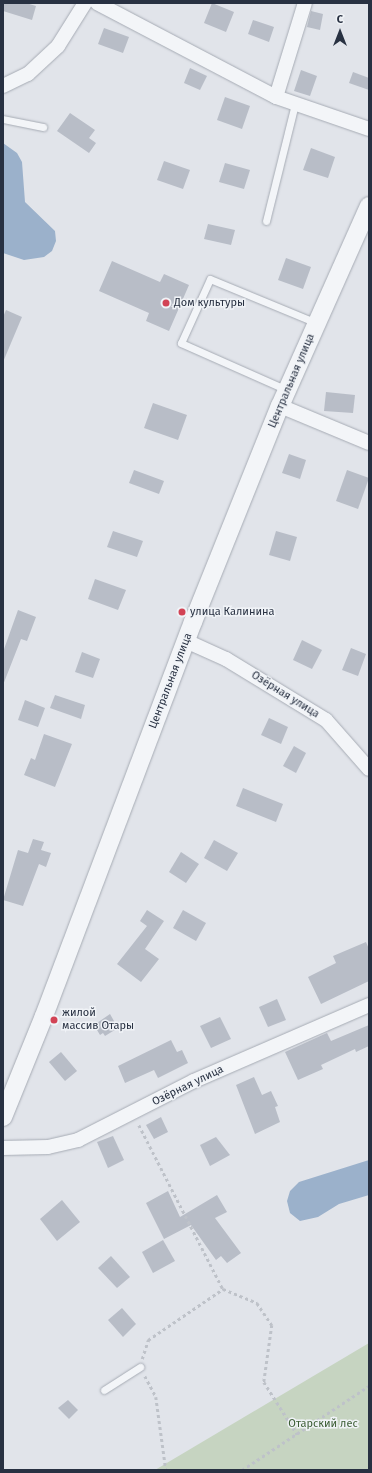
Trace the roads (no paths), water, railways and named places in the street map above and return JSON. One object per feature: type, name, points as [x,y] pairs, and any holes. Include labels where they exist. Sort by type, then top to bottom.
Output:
[{"type":"street","points":[[3,86],[28,74],[58,46],[85,3]]},
{"type":"street","points":[[97,3],[276,97],[369,129]]},
{"type":"street","points":[[276,97],[305,3]]},
{"type":"street","name":"Центральная улица","points":[[3,1117],[44,1016],[186,641],[284,398],[369,206]]},
{"type":"street","points":[[284,398],[369,443]]},
{"type":"street","name":"Озёрная улица","points":[[186,641],[226,659],[326,720],[369,769]]},
{"type":"street","name":"Озёрная улица","points":[[3,1148],[48,1147],[78,1140],[134,1114],[194,1081],[369,1005]]},
{"type":"lane","points":[[266,221],[295,104]]},
{"type":"lane","points":[[3,119],[42,127]]},
{"type":"lane","points":[[284,398],[181,343],[184,336],[210,278],[317,323]]},
{"type":"lane","points":[[104,1390],[140,1367]]},
{"type":"water","points":[[3,143],[17,153],[22,162],[25,202],[55,231],[56,241],[52,251],[44,257],[24,260],[3,253]]},
{"type":"water","points":[[369,1160],[369,1195],[339,1204],[318,1217],[300,1221],[290,1213],[287,1201],[290,1191],[299,1182]]},
{"type":"place","name":"Дом культуры","points":[[166,303]]},
{"type":"place","name":"улица Калинина","points":[[182,612]]},
{"type":"place","name":"жилой массив Отары","points":[[54,1020]]},
{"type":"park label","name":"Отарский лес","points":[[323,1424]]}]
